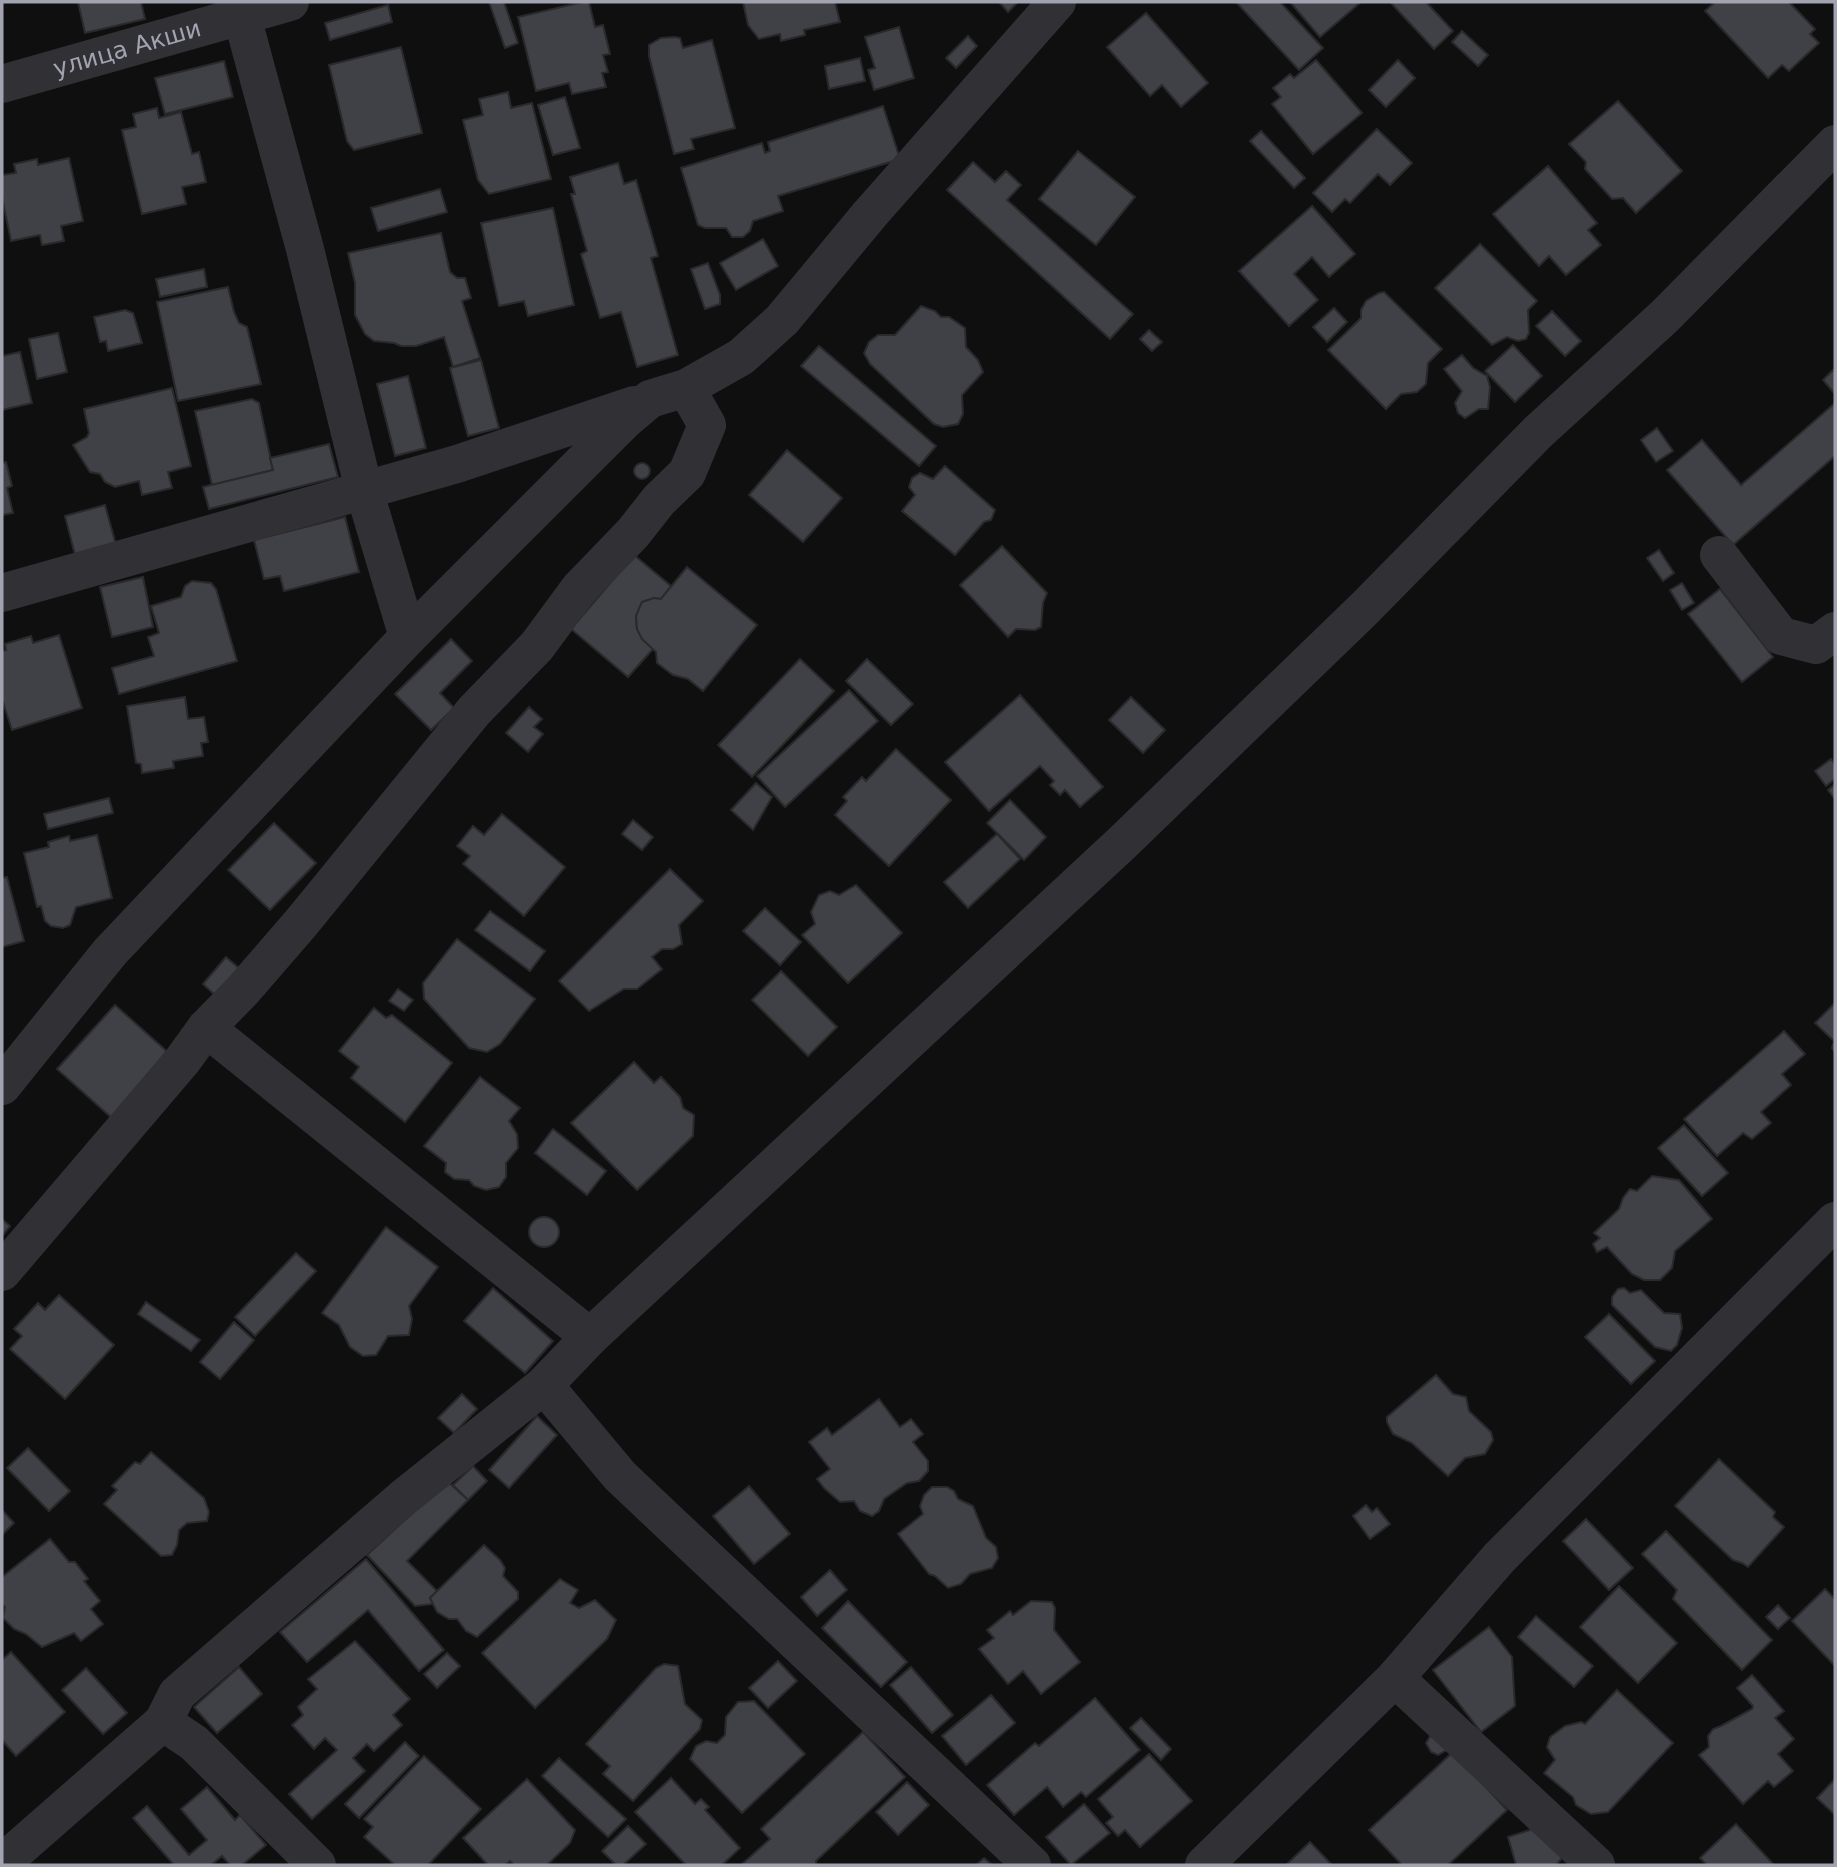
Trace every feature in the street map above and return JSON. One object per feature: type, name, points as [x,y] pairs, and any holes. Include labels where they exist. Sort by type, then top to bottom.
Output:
[{"type":"street","name":"улица Акши","points":[[2,84],[240,8],[290,2]]},
{"type":"street","points":[[2,593],[457,464],[686,388],[741,357],[782,320],[878,204],[1057,2]]},
{"type":"street","points":[[240,8],[305,249],[364,490],[408,637]]},
{"type":"street","points":[[2,1863],[163,1722],[177,1694],[403,1498],[544,1385],[590,1337],[1122,843],[1365,608],[1538,432],[1665,316],[1835,144]]},
{"type":"street","points":[[2,1272],[182,1061],[206,1028],[243,990],[300,923],[474,710],[537,646],[579,589],[633,533],[659,500],[687,474],[707,425],[686,388]]},
{"type":"street","points":[[2,1086],[110,952],[408,637],[624,421],[650,399]]},
{"type":"street","points":[[1719,555],[1781,636],[1816,645],[1835,631]]},
{"type":"street","points":[[206,1028],[590,1337]]},
{"type":"street","points":[[1204,1865],[1395,1678],[1499,1558],[1835,1222]]},
{"type":"street","points":[[544,1385],[620,1476],[1032,1865]]},
{"type":"street","points":[[1395,1678],[1596,1865]]},
{"type":"street","points":[[163,1722],[194,1743],[317,1865]]},
{"type":"building","points":[[78,2],[141,2],[145,19],[85,33]]},
{"type":"building","points":[[489,2],[504,2],[518,43],[505,48]]},
{"type":"building","points":[[589,2],[595,27],[603,25],[610,54],[603,55],[608,72],[602,73],[606,87],[572,94],[569,83],[536,91],[518,17]]},
{"type":"building","points":[[743,2],[835,2],[840,22],[804,30],[805,35],[781,41],[780,34],[759,39],[748,25]]},
{"type":"building","points":[[999,2],[1018,2],[1008,12]]},
{"type":"building","points":[[1236,2],[1280,2],[1323,48],[1299,70]]},
{"type":"building","points":[[1290,2],[1361,2],[1320,37]]},
{"type":"building","points":[[1390,2],[1426,2],[1453,31],[1434,49]]},
{"type":"building","points":[[1715,2],[1789,2],[1815,29],[1810,34],[1819,43],[1789,71],[1782,65],[1768,78],[1705,11]]},
{"type":"building","points":[[388,5],[392,22],[330,40],[325,23]]},
{"type":"building","points":[[1146,13],[1208,83],[1181,107],[1162,85],[1150,96],[1107,47]]},
{"type":"building","points":[[899,27],[914,78],[874,90],[868,70],[875,68],[865,37]]},
{"type":"building","points":[[1462,31],[1488,55],[1478,66],[1452,42]]},
{"type":"building","points":[[968,36],[977,46],[956,68],[946,58]]},
{"type":"building","points":[[661,38],[680,38],[683,48],[712,40],[735,128],[691,139],[694,149],[674,154],[649,56],[649,45]]},
{"type":"building","points":[[401,47],[422,133],[354,150],[347,141],[329,65]]},
{"type":"building","points":[[860,58],[865,81],[829,89],[825,66]]},
{"type":"building","points":[[1316,60],[1362,113],[1313,154],[1272,104],[1281,97],[1273,88],[1290,74],[1294,78]]},
{"type":"building","points":[[1398,60],[1415,78],[1386,107],[1369,90]]},
{"type":"building","points":[[224,61],[233,97],[165,114],[155,78]]},
{"type":"building","points":[[508,92],[511,108],[532,103],[551,179],[489,194],[478,180],[463,120],[483,115],[479,99]]},
{"type":"building","points":[[565,97],[580,148],[553,155],[538,105]]},
{"type":"building","points":[[1618,101],[1682,171],[1636,213],[1623,198],[1612,199],[1585,169],[1586,162],[1569,144]]},
{"type":"building","points":[[883,106],[900,159],[778,196],[783,211],[753,221],[750,231],[743,237],[732,237],[726,228],[705,228],[698,225],[681,168],[762,143],[765,153],[770,151],[768,142]]},
{"type":"building","points":[[157,108],[159,118],[181,112],[192,154],[199,152],[206,182],[182,187],[186,204],[142,214],[122,130],[136,127],[133,114]]},
{"type":"building","points":[[1377,129],[1412,163],[1390,185],[1378,174],[1350,203],[1345,199],[1332,212],[1313,193]]},
{"type":"building","points":[[1261,131],[1305,178],[1294,188],[1250,141]]},
{"type":"building","points":[[1078,151],[1135,197],[1096,245],[1039,199]]},
{"type":"building","points":[[69,158],[83,221],[61,226],[64,241],[42,245],[40,235],[11,241],[2,197],[2,175],[16,173],[14,164],[37,159],[38,165]]},
{"type":"building","points":[[973,162],[995,182],[1006,171],[1021,185],[1007,200],[1133,314],[1110,339],[947,190]]},
{"type":"building","points":[[618,163],[624,184],[636,180],[658,256],[651,258],[678,355],[637,367],[621,312],[600,318],[581,254],[587,251],[571,194],[575,194],[570,177]]},
{"type":"building","points":[[1548,166],[1597,223],[1588,230],[1601,245],[1566,275],[1549,256],[1539,266],[1493,214]]},
{"type":"building","points":[[440,189],[447,212],[378,231],[371,208]]},
{"type":"building","points":[[1312,206],[1355,254],[1329,277],[1312,257],[1294,274],[1318,300],[1289,326],[1239,271]]},
{"type":"building","points":[[553,208],[574,305],[528,316],[524,301],[499,306],[481,223]]},
{"type":"building","points":[[441,233],[450,272],[457,278],[465,278],[471,298],[462,301],[480,358],[453,367],[444,337],[416,346],[401,346],[374,341],[365,334],[355,315],[355,283],[348,253]]},
{"type":"building","points":[[763,239],[778,266],[736,290],[720,263]]},
{"type":"building","points":[[1480,244],[1537,301],[1528,310],[1529,333],[1526,339],[1518,341],[1507,337],[1492,345],[1435,288]]},
{"type":"building","points":[[708,263],[720,295],[720,304],[705,309],[691,269]]},
{"type":"building","points":[[204,269],[207,287],[160,297],[156,279]]},
{"type":"building","points":[[228,287],[239,323],[247,327],[261,384],[178,401],[157,302]]},
{"type":"building","points":[[1384,292],[1442,349],[1428,363],[1426,384],[1417,392],[1401,394],[1386,409],[1328,350],[1361,318],[1361,310],[1366,301]]},
{"type":"building","points":[[921,306],[935,311],[941,317],[949,317],[965,328],[966,347],[978,360],[983,372],[962,395],[963,414],[958,424],[943,427],[934,424],[870,364],[864,353],[869,342],[878,335],[895,335]]},
{"type":"building","points":[[1334,308],[1347,322],[1327,342],[1313,327]]},
{"type":"building","points":[[125,310],[133,313],[142,343],[108,351],[106,341],[100,342],[94,317]]},
{"type":"building","points":[[1552,311],[1581,341],[1565,356],[1536,326]]},
{"type":"building","points":[[1149,330],[1162,342],[1152,351],[1140,339]]},
{"type":"building","points":[[58,333],[67,372],[37,379],[29,339]]},
{"type":"building","points":[[1513,345],[1542,376],[1515,402],[1485,371]]},
{"type":"building","points":[[819,346],[936,446],[919,466],[801,366]]},
{"type":"building","points":[[20,352],[32,403],[2,410],[2,356]]},
{"type":"building","points":[[1462,355],[1473,368],[1487,376],[1490,387],[1488,409],[1479,409],[1465,418],[1458,413],[1455,403],[1462,391],[1444,369]]},
{"type":"building","points":[[481,360],[499,428],[468,436],[450,368]]},
{"type":"building","points":[[1833,370],[1835,372],[1835,394],[1823,380]]},
{"type":"building","points":[[408,376],[426,448],[395,456],[377,384]]},
{"type":"building","points":[[172,388],[191,466],[168,472],[172,488],[142,495],[139,481],[115,487],[105,482],[100,474],[90,472],[73,445],[89,433],[84,409]]},
{"type":"building","points":[[252,399],[259,403],[273,470],[212,485],[195,411]]},
{"type":"building","points":[[1835,403],[1835,456],[1733,545],[1667,470],[1702,440],[1741,485]]},
{"type":"building","points":[[1657,428],[1673,451],[1656,462],[1641,440]]},
{"type":"building","points":[[329,444],[338,477],[209,509],[203,487],[273,470],[270,458]]},
{"type":"building","points":[[787,450],[842,498],[803,542],[749,495]]},
{"type":"building","points":[[6,462],[12,486],[7,488],[13,513],[2,515],[2,463]]},
{"type":"building","points":[[642,463],[648,465],[648,477],[642,479],[636,477],[634,471],[636,465]]},
{"type":"building","points":[[945,466],[995,510],[991,520],[984,522],[955,555],[902,511],[915,495],[909,487],[912,478],[920,473],[933,479]]},
{"type":"building","points":[[105,505],[116,545],[75,555],[65,516]]},
{"type":"building","points":[[345,517],[359,572],[284,591],[280,576],[264,579],[254,540]]},
{"type":"building","points":[[1002,546],[1047,593],[1043,603],[1041,627],[1035,630],[1016,629],[1008,637],[960,585]]},
{"type":"building","points":[[1659,550],[1674,573],[1663,581],[1647,558]]},
{"type":"building","points":[[634,555],[671,586],[661,599],[642,602],[636,616],[637,629],[642,639],[653,649],[628,677],[571,629]]},
{"type":"building","points":[[687,567],[757,625],[703,691],[688,679],[673,675],[657,663],[656,652],[642,639],[637,629],[636,616],[642,602],[661,599]]},
{"type":"building","points":[[143,577],[153,627],[112,637],[100,587]]},
{"type":"building","points":[[192,581],[211,583],[216,589],[237,661],[119,694],[112,668],[154,656],[148,637],[159,633],[151,606],[181,597],[185,586]]},
{"type":"building","points":[[1682,583],[1694,603],[1682,610],[1670,590]]},
{"type":"building","points":[[1720,589],[1773,657],[1742,682],[1688,614]]},
{"type":"building","points":[[59,635],[82,708],[12,730],[2,699],[2,651],[6,650],[5,644],[31,636],[33,643]]},
{"type":"building","points":[[451,639],[472,661],[440,693],[454,708],[431,730],[395,694]]},
{"type":"building","points":[[800,659],[834,691],[752,777],[718,745]]},
{"type":"building","points":[[867,659],[913,704],[891,725],[846,681]]},
{"type":"building","points":[[849,690],[878,721],[785,807],[757,776]]},
{"type":"building","points":[[1020,695],[1103,787],[1080,807],[1065,790],[1060,795],[1050,785],[1054,781],[1040,766],[989,811],[945,762]]},
{"type":"building","points":[[185,697],[188,719],[204,717],[208,742],[201,743],[203,756],[173,761],[174,768],[142,773],[141,764],[136,763],[127,706]]},
{"type":"building","points":[[1131,697],[1165,730],[1143,753],[1109,720]]},
{"type":"building","points":[[529,707],[542,719],[534,727],[543,734],[528,752],[506,733]]},
{"type":"building","points":[[896,749],[951,800],[889,866],[835,815],[847,801],[843,797],[862,777],[866,781]]},
{"type":"building","points":[[1831,759],[1835,764],[1835,779],[1826,786],[1815,771]]},
{"type":"building","points":[[756,783],[772,797],[753,830],[731,810]]},
{"type":"building","points":[[1835,784],[1835,797],[1834,798],[1828,790]]},
{"type":"building","points":[[109,798],[113,813],[48,829],[44,814]]},
{"type":"building","points":[[1010,800],[1046,837],[1024,860],[987,823]]},
{"type":"building","points":[[502,814],[565,867],[524,916],[463,864],[470,856],[457,846],[473,826],[484,835]]},
{"type":"building","points":[[633,820],[653,837],[642,850],[622,834]]},
{"type":"building","points":[[274,823],[316,863],[270,910],[228,870]]},
{"type":"building","points":[[997,834],[1020,859],[968,908],[944,882]]},
{"type":"building","points":[[97,835],[112,898],[76,907],[70,925],[63,928],[51,926],[45,921],[41,906],[37,907],[24,853],[49,847],[48,842],[69,836],[70,841]]},
{"type":"building","points":[[670,869],[703,901],[679,925],[682,944],[673,949],[662,949],[652,957],[662,969],[637,989],[624,989],[589,1011],[559,981]]},
{"type":"building","points":[[7,877],[24,941],[2,947],[2,878]]},
{"type":"building","points":[[856,885],[902,933],[848,983],[802,935],[815,924],[811,912],[819,895],[830,891],[839,895]]},
{"type":"building","points":[[765,908],[801,942],[780,965],[743,931]]},
{"type":"building","points":[[490,911],[545,951],[530,971],[475,930]]},
{"type":"building","points":[[457,939],[535,999],[500,1044],[487,1052],[469,1048],[424,999],[423,983]]},
{"type":"building","points":[[226,957],[240,969],[216,996],[203,984]]},
{"type":"building","points":[[781,971],[837,1027],[808,1056],[752,1000]]},
{"type":"building","points":[[398,989],[413,1000],[404,1011],[389,1001]]},
{"type":"building","points":[[1835,1003],[1835,1052],[1832,1048],[1834,1041],[1815,1023]]},
{"type":"building","points":[[115,1005],[171,1055],[113,1119],[57,1069]]},
{"type":"building","points":[[374,1008],[386,1018],[392,1015],[452,1063],[405,1122],[351,1078],[359,1067],[339,1051]]},
{"type":"building","points":[[1784,1031],[1805,1054],[1782,1074],[1791,1085],[1761,1112],[1771,1123],[1752,1139],[1743,1133],[1717,1156],[1684,1119]]},
{"type":"building","points":[[634,1062],[654,1083],[661,1077],[680,1097],[683,1108],[694,1115],[693,1136],[637,1190],[571,1123]]},
{"type":"building","points":[[480,1077],[520,1108],[509,1121],[517,1134],[518,1148],[506,1163],[506,1177],[499,1187],[486,1190],[474,1186],[469,1180],[454,1179],[445,1172],[446,1163],[424,1146]]},
{"type":"building","points":[[1684,1125],[1728,1173],[1702,1196],[1658,1148]]},
{"type":"building","points":[[553,1129],[606,1171],[587,1195],[535,1153]]},
{"type":"building","points":[[1652,1176],[1679,1180],[1712,1219],[1675,1251],[1672,1268],[1660,1280],[1644,1280],[1632,1274],[1607,1247],[1597,1252],[1593,1244],[1600,1238],[1594,1233],[1619,1209],[1630,1189],[1637,1191]]},
{"type":"building","points":[[544,1217],[550,1218],[558,1226],[558,1238],[550,1246],[544,1247],[538,1246],[530,1238],[529,1232],[530,1226],[538,1218]]},
{"type":"building","points":[[2,1219],[10,1226],[2,1236]]},
{"type":"building","points":[[386,1227],[438,1267],[409,1306],[412,1319],[409,1335],[388,1336],[376,1355],[363,1356],[350,1347],[339,1325],[322,1313]]},
{"type":"building","points":[[296,1253],[316,1271],[255,1336],[235,1317]]},
{"type":"building","points":[[493,1288],[553,1341],[525,1373],[464,1321]]},
{"type":"building","points":[[1624,1288],[1630,1293],[1641,1290],[1664,1313],[1680,1314],[1682,1328],[1677,1345],[1671,1351],[1655,1347],[1612,1305],[1612,1297],[1618,1289]]},
{"type":"building","points":[[59,1295],[114,1345],[65,1399],[10,1349],[22,1336],[14,1329],[38,1303],[45,1310]]},
{"type":"building","points":[[146,1302],[200,1340],[191,1351],[138,1314]]},
{"type":"building","points":[[1609,1314],[1655,1361],[1631,1384],[1585,1337]]},
{"type":"building","points":[[234,1322],[254,1340],[220,1379],[200,1362]]},
{"type":"building","points":[[1436,1375],[1453,1394],[1466,1397],[1469,1411],[1491,1432],[1493,1440],[1485,1454],[1465,1458],[1448,1476],[1412,1443],[1393,1434],[1387,1422],[1387,1417]]},
{"type":"building","points":[[462,1394],[477,1409],[454,1433],[438,1418]]},
{"type":"building","points":[[879,1399],[900,1427],[911,1419],[923,1434],[913,1442],[928,1461],[928,1471],[919,1481],[907,1483],[884,1499],[879,1511],[872,1516],[860,1511],[854,1501],[840,1502],[825,1489],[817,1479],[830,1469],[809,1442],[827,1428],[832,1435]]},
{"type":"building","points":[[537,1416],[557,1435],[509,1488],[489,1470]]},
{"type":"building","points":[[28,1448],[70,1491],[49,1511],[7,1468]]},
{"type":"building","points":[[151,1452],[204,1498],[209,1512],[207,1521],[187,1523],[179,1530],[177,1545],[172,1555],[161,1556],[104,1504],[117,1490],[112,1486],[135,1462],[140,1464]]},
{"type":"building","points":[[1719,1459],[1775,1512],[1773,1517],[1784,1527],[1748,1567],[1733,1560],[1675,1506]]},
{"type":"building","points":[[473,1466],[487,1481],[468,1500],[453,1485]]},
{"type":"building","points":[[447,1481],[468,1500],[407,1561],[437,1591],[430,1598],[433,1604],[415,1606],[367,1555]]},
{"type":"building","points":[[749,1486],[790,1534],[754,1564],[713,1516]]},
{"type":"building","points":[[932,1487],[947,1487],[954,1491],[958,1499],[973,1506],[986,1538],[996,1547],[998,1558],[992,1568],[970,1574],[961,1584],[948,1588],[929,1574],[898,1534],[923,1514],[920,1506],[924,1495]]},
{"type":"building","points":[[1366,1505],[1372,1512],[1377,1508],[1390,1524],[1370,1539],[1353,1516]]},
{"type":"building","points":[[2,1510],[14,1523],[2,1535]]},
{"type":"building","points":[[1586,1519],[1633,1568],[1609,1590],[1563,1541]]},
{"type":"building","points":[[1666,1531],[1772,1640],[1742,1670],[1673,1599],[1677,1590],[1642,1554]]},
{"type":"building","points":[[50,1539],[69,1562],[75,1562],[88,1579],[84,1581],[100,1601],[91,1609],[103,1624],[81,1641],[74,1633],[42,1647],[26,1634],[14,1629],[3,1618],[5,1607],[2,1604],[2,1577]]},
{"type":"building","points":[[484,1545],[500,1560],[505,1568],[503,1576],[518,1592],[518,1599],[477,1637],[466,1631],[457,1619],[449,1619],[437,1612],[430,1598]]},
{"type":"building","points":[[366,1559],[444,1650],[419,1671],[368,1610],[307,1662],[280,1632]]},
{"type":"building","points":[[830,1570],[847,1590],[817,1616],[801,1597]]},
{"type":"building","points":[[560,1579],[578,1590],[570,1603],[579,1608],[595,1600],[616,1620],[607,1639],[535,1708],[482,1653]]},
{"type":"building","points":[[1619,1586],[1677,1643],[1638,1683],[1580,1627]]},
{"type":"building","points":[[1825,1589],[1835,1599],[1835,1666],[1792,1621]]},
{"type":"building","points":[[848,1601],[907,1662],[881,1687],[822,1628]]},
{"type":"building","points":[[1031,1601],[1052,1602],[1055,1608],[1054,1630],[1080,1662],[1041,1694],[1023,1671],[1008,1684],[979,1649],[994,1638],[987,1630],[1010,1611],[1013,1615]]},
{"type":"building","points":[[1778,1605],[1790,1618],[1778,1629],[1766,1617]]},
{"type":"building","points":[[1536,1616],[1593,1666],[1574,1687],[1518,1637]]},
{"type":"building","points":[[1489,1627],[1512,1657],[1515,1706],[1481,1732],[1433,1670]]},
{"type":"building","points":[[355,1641],[410,1699],[393,1715],[402,1725],[374,1751],[367,1744],[353,1758],[365,1771],[312,1819],[289,1794],[337,1750],[325,1738],[314,1749],[292,1725],[303,1715],[298,1707],[317,1689],[308,1679]]},
{"type":"building","points":[[11,1652],[65,1712],[16,1756],[2,1740],[2,1660]]},
{"type":"building","points":[[447,1653],[460,1666],[437,1688],[424,1674]]},
{"type":"building","points":[[778,1661],[797,1681],[768,1708],[749,1688]]},
{"type":"building","points":[[664,1664],[678,1666],[685,1704],[702,1720],[700,1729],[633,1801],[603,1774],[610,1766],[586,1744],[656,1668]]},
{"type":"building","points":[[239,1667],[262,1694],[217,1733],[194,1707]]},
{"type":"building","points":[[911,1667],[953,1715],[932,1733],[890,1685]]},
{"type":"building","points":[[86,1668],[127,1713],[103,1734],[62,1690]]},
{"type":"building","points":[[1752,1675],[1784,1711],[1775,1718],[1794,1739],[1778,1754],[1793,1771],[1774,1787],[1768,1781],[1743,1804],[1699,1755],[1709,1747],[1708,1736],[1713,1729],[1752,1709],[1753,1706],[1737,1688]]},
{"type":"building","points":[[1617,1690],[1673,1743],[1608,1812],[1591,1814],[1576,1805],[1573,1797],[1544,1773],[1555,1760],[1547,1747],[1550,1737],[1565,1726],[1581,1722],[1585,1724]]},
{"type":"building","points":[[991,1695],[1015,1723],[966,1765],[942,1736]]},
{"type":"building","points":[[1095,1698],[1140,1750],[1086,1797],[1081,1792],[1063,1807],[1047,1787],[1014,1815],[987,1785],[1035,1743],[1039,1746]]},
{"type":"building","points":[[754,1701],[805,1754],[742,1813],[690,1759],[696,1746],[706,1741],[717,1743],[725,1735],[726,1717],[738,1702]]},
{"type":"building","points":[[1141,1718],[1171,1749],[1161,1760],[1130,1728]]},
{"type":"building","points":[[863,1732],[905,1777],[816,1861],[816,1865],[741,1865],[770,1839],[761,1829]]},
{"type":"building","points":[[1432,1733],[1447,1748],[1438,1755],[1431,1752],[1426,1743]]},
{"type":"building","points":[[405,1742],[419,1756],[359,1818],[345,1804]]},
{"type":"building","points":[[1453,1752],[1507,1810],[1448,1865],[1402,1865],[1369,1830]]},
{"type":"building","points":[[1149,1754],[1192,1801],[1140,1847],[1125,1830],[1118,1836],[1106,1823],[1113,1817],[1098,1799]]},
{"type":"building","points":[[424,1756],[481,1809],[428,1865],[395,1865],[364,1837],[373,1827],[364,1819]]},
{"type":"building","points":[[559,1758],[626,1819],[608,1837],[542,1776]]},
{"type":"building","points":[[671,1778],[695,1804],[701,1799],[709,1807],[705,1810],[740,1848],[722,1865],[686,1865],[635,1812]]},
{"type":"building","points":[[527,1779],[575,1830],[570,1843],[547,1865],[514,1865],[510,1861],[505,1865],[488,1865],[463,1838]]},
{"type":"building","points":[[1835,1779],[1835,1815],[1817,1798]]},
{"type":"building","points":[[907,1782],[929,1805],[898,1835],[876,1812]]},
{"type":"building","points":[[207,1787],[235,1820],[240,1815],[266,1845],[242,1865],[230,1865],[222,1856],[211,1865],[174,1865],[133,1818],[147,1806],[189,1855],[207,1840],[181,1809]]},
{"type":"building","points":[[1084,1804],[1110,1833],[1071,1865],[1046,1837]]},
{"type":"building","points":[[1736,1824],[1774,1865],[1707,1865],[1700,1858]]},
{"type":"building","points":[[628,1826],[646,1844],[623,1865],[616,1865],[602,1851]]},
{"type":"building","points":[[1533,1829],[1563,1857],[1556,1865],[1516,1865],[1508,1837]]},
{"type":"building","points":[[1310,1842],[1332,1865],[1286,1865]]},
{"type":"building","points":[[984,1858],[992,1865],[976,1865]]}]
